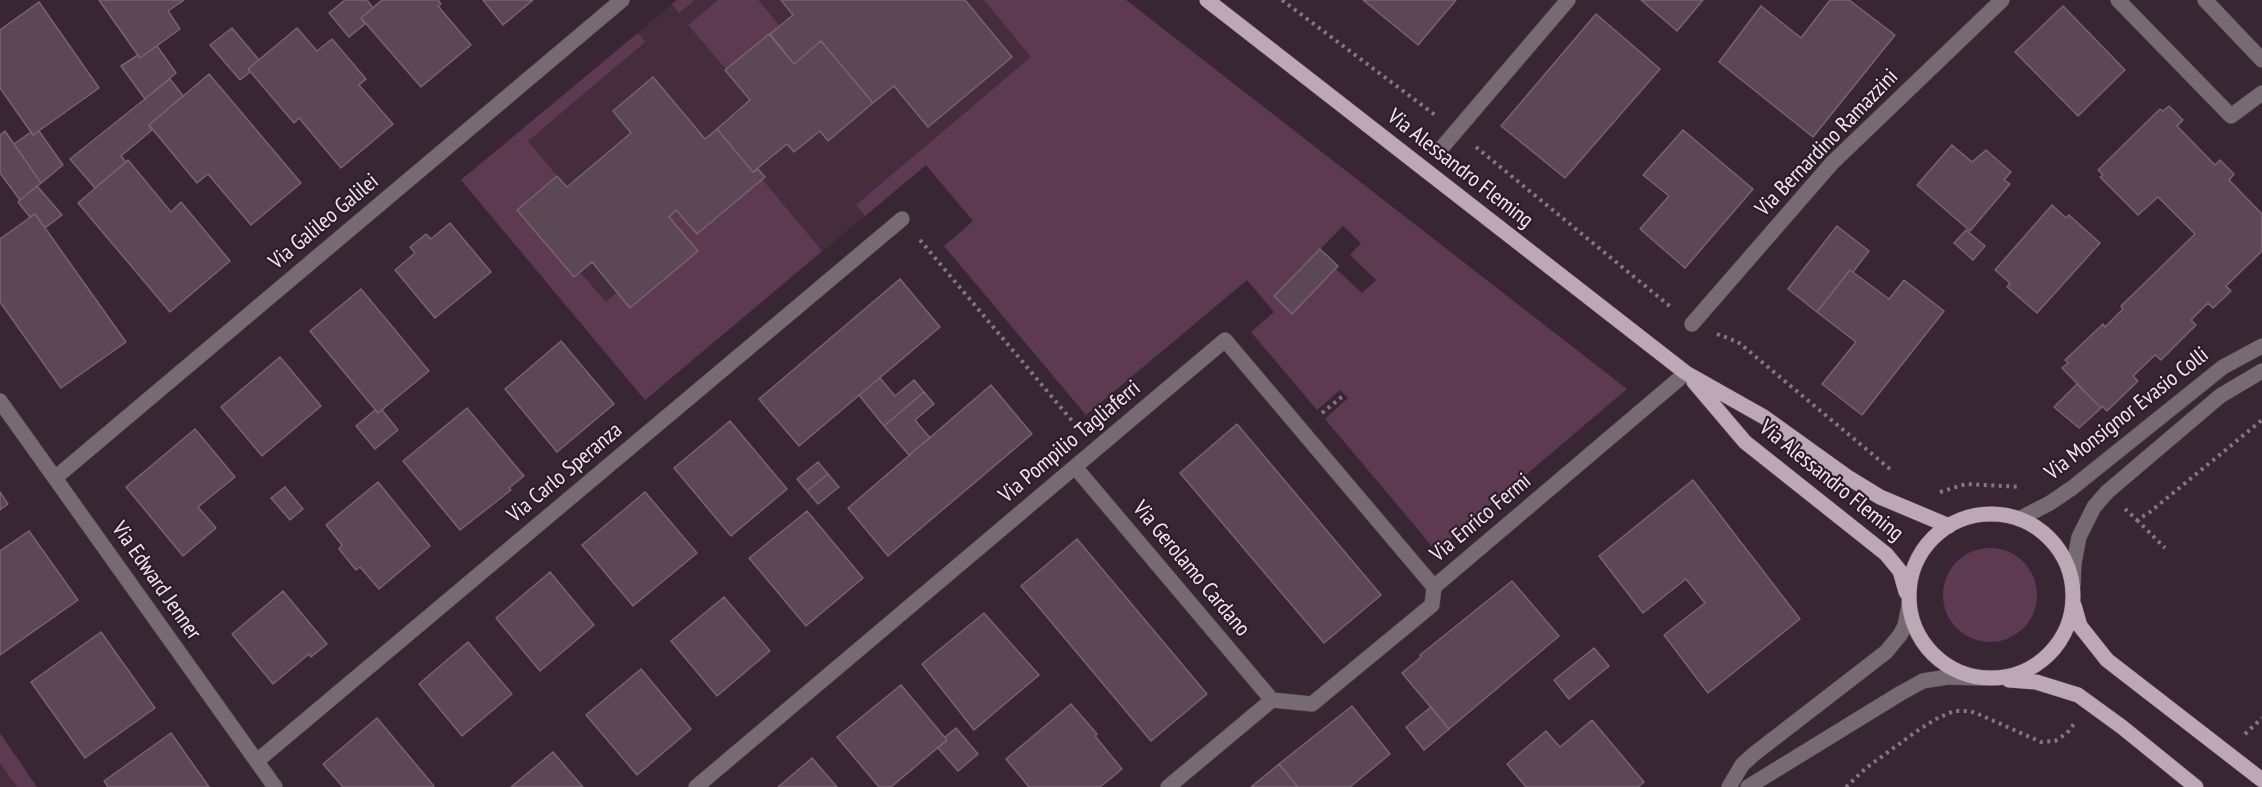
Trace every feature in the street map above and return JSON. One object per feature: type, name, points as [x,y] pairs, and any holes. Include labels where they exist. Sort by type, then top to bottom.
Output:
[{"type":"main road","name":"Via Alessandro Fleming","points":[[1207,0],[1686,373],[1764,417],[1849,478],[1880,497],[1949,526]]},
{"type":"main road","name":"Via Alessandro Fleming","points":[[1686,373],[1745,442],[1878,546],[1895,563],[1904,581],[1917,632],[1933,654],[1954,670],[1987,679],[2036,682],[2078,695],[2196,787]]},
{"type":"main road","name":"Via Alessandro Fleming","points":[[1909,605],[1911,579],[1921,554],[1929,543],[1949,526],[1968,518],[1988,514],[2004,514],[2019,519],[2041,531],[2053,541],[2067,562],[2080,626],[2107,660],[2262,780]]},
{"type":"main road","points":[[1987,679],[2011,676],[2027,670],[2055,650],[2068,627],[2073,592]]},
{"type":"street","name":"Via Galileo Galilei","points":[[55,477],[622,0]]},
{"type":"street","points":[[1439,151],[1568,0]]},
{"type":"street","name":"Via Bernardino Ramazzini","points":[[1692,324],[1832,164],[2002,0]]},
{"type":"street","points":[[2118,0],[2231,116],[2262,93]]},
{"type":"street","points":[[2205,0],[2262,60]]},
{"type":"street","name":"Via Carlo Speranza","points":[[257,761],[902,219]]},
{"type":"street","name":"Via Pompilio Tagliaferri","points":[[696,787],[1225,340],[1434,587]]},
{"type":"street","name":"Via Monsignor Evasio Colli","points":[[2019,519],[2072,488],[2223,367],[2262,346]]},
{"type":"street","name":"Via Monsignor Evasio Colli","points":[[2073,592],[2074,563],[2079,537],[2088,517],[2102,498],[2220,396],[2262,371]]},
{"type":"street","name":"Via Enrico Fermi","points":[[1272,700],[1312,704],[1432,605],[1434,587],[1686,373]]},
{"type":"street","name":"Via Edward Jenner","points":[[0,401],[275,787]]},
{"type":"street","name":"Via Gerolamo Cardano","points":[[1076,467],[1272,700]]},
{"type":"street","points":[[1729,787],[1737,772],[1754,753],[1886,652],[1905,626],[1909,605]]},
{"type":"street","points":[[1748,787],[1923,681],[1935,677],[1987,679]]},
{"type":"street","points":[[1168,787],[1272,700]]},
{"type":"path","points":[[1282,0],[1457,131],[1692,324],[1738,342],[1891,470]]},
{"type":"path","points":[[902,219],[1096,449]]},
{"type":"path","points":[[2137,520],[2150,512],[2262,420]]},
{"type":"path","points":[[1931,489],[1942,492],[1966,484],[2028,487]]},
{"type":"path","points":[[2117,512],[2122,506],[2165,548]]},
{"type":"path","points":[[1846,787],[1866,768],[1917,731],[1954,711],[1969,711],[2024,736],[2048,742],[2055,741],[2067,733],[2093,705]]},
{"type":"path","points":[[2239,739],[2262,718]]},
{"type":"shaded area","points":[[677,0],[1126,0],[1183,44],[926,165],[645,400],[461,180]]},
{"type":"shaded area","points":[[677,0],[695,0],[679,13],[672,4]]},
{"type":"shaded area","points":[[718,0],[758,0],[780,26],[726,69],[688,25]]},
{"type":"shaded area","points":[[984,0],[1126,0],[1627,389],[1436,551],[1325,419],[1348,398],[1340,390],[1317,410],[1251,332],[1274,312],[1247,280],[1086,415],[944,246],[973,221],[926,165],[865,216],[856,205],[1031,57]],"holes":[[[1343,226],[1361,243],[1350,255],[1376,280],[1362,293],[1336,269],[1292,314],[1274,296]]]},
{"type":"shaded area","points":[[638,33],[645,42],[528,141],[557,176],[518,210],[573,277],[580,272],[606,302],[617,292],[631,308],[698,251],[669,216],[676,210],[697,234],[762,179],[822,251],[645,400],[461,180]]},
{"type":"shaded area","points":[[1990,548],[2008,551],[2023,562],[2034,577],[2037,595],[2034,613],[2023,628],[2008,639],[1990,642],[1972,639],[1957,628],[1946,613],[1943,595],[1946,577],[1957,562],[1972,551]]},
{"type":"shaded area","points":[[0,733],[37,787],[17,787],[0,763]]},
{"type":"shaded area","points":[[0,763],[17,787],[0,787]]},
{"type":"building","points":[[99,0],[184,0],[168,11],[180,29],[140,58]]},
{"type":"building","points":[[345,0],[367,0],[373,8],[361,18],[365,24],[349,37],[329,13]]},
{"type":"building","points":[[382,0],[438,0],[441,4],[438,6],[471,45],[421,87],[361,18]]},
{"type":"building","points":[[483,0],[533,0],[503,25]]},
{"type":"building","points":[[781,0],[965,0],[1012,57],[928,127],[894,86],[873,103],[821,41],[794,64],[770,34],[793,15]]},
{"type":"building","points":[[1363,0],[1456,0],[1418,45]]},
{"type":"building","points":[[1641,0],[1703,0],[1677,31]]},
{"type":"building","points":[[1830,0],[1849,0],[1895,35],[1813,137],[1719,62],[1761,6],[1801,38]]},
{"type":"building","points":[[39,2],[99,88],[33,135],[0,88],[0,30]]},
{"type":"building","points":[[2063,6],[2125,70],[2078,116],[2015,52]]},
{"type":"building","points":[[1596,14],[1660,69],[1565,178],[1501,126]]},
{"type":"building","points":[[232,28],[259,60],[240,80],[210,45]]},
{"type":"building","points":[[297,28],[317,51],[332,39],[366,79],[359,85],[393,124],[341,168],[299,118],[294,123],[248,69]]},
{"type":"building","points":[[769,34],[794,64],[821,41],[873,103],[828,141],[820,131],[794,152],[787,144],[753,172],[717,129],[750,100],[725,70]]},
{"type":"building","points":[[157,46],[176,73],[145,99],[121,66],[138,55],[140,58]]},
{"type":"building","points":[[209,74],[301,183],[251,225],[208,174],[197,183],[149,125]]},
{"type":"building","points":[[653,77],[705,139],[717,129],[753,172],[758,169],[765,177],[697,234],[676,210],[669,217],[698,251],[630,308],[592,262],[574,277],[517,210],[557,176],[567,187],[631,133],[613,111]]},
{"type":"building","points":[[170,79],[183,96],[149,125],[152,130],[121,156],[126,162],[95,188],[70,159]]},
{"type":"building","points":[[2169,106],[2183,120],[2177,126],[2215,165],[2220,160],[2234,174],[2229,180],[2262,214],[2262,251],[2226,286],[2231,291],[2213,308],[2208,303],[2191,320],[2196,325],[2161,360],[2155,355],[2133,376],[2138,381],[2107,411],[2102,406],[2101,408],[2062,368],[2068,363],[2065,360],[2103,324],[2105,327],[2123,309],[2121,306],[2195,234],[2158,197],[2138,215],[2100,177],[2103,175],[2098,170],[2160,109],[2163,111]]},
{"type":"building","points":[[1683,130],[1753,189],[1685,268],[1640,229],[1669,196],[1643,175]]},
{"type":"building","points":[[5,131],[41,183],[20,200],[0,173],[0,135]]},
{"type":"building","points":[[39,131],[63,165],[41,183],[14,144],[31,132],[33,135]]},
{"type":"building","points":[[1952,145],[1972,162],[1986,150],[2011,172],[2004,180],[2010,184],[1970,231],[1917,185]]},
{"type":"building","points":[[128,160],[171,212],[181,202],[230,261],[170,312],[78,203]]},
{"type":"building","points":[[37,186],[62,215],[45,228],[35,214],[30,217],[18,202]]},
{"type":"building","points":[[2052,205],[2066,218],[2069,215],[2100,243],[2037,313],[2007,287],[2010,283],[1995,270]]},
{"type":"building","points":[[35,214],[126,342],[61,388],[0,302],[0,239]]},
{"type":"building","points":[[450,223],[491,272],[435,318],[395,270],[415,253],[410,247],[426,234],[431,239]]},
{"type":"building","points":[[1837,226],[1869,251],[1853,272],[1850,270],[1817,312],[1788,289]]},
{"type":"building","points":[[1966,230],[1985,246],[1973,260],[1954,243]]},
{"type":"building","points":[[1320,249],[1338,266],[1292,314],[1274,296]]},
{"type":"building","points":[[1850,270],[1889,299],[1904,280],[1944,311],[1862,415],[1822,384],[1856,342],[1817,312]]},
{"type":"building","points":[[900,279],[940,327],[799,446],[759,399]]},
{"type":"building","points":[[361,289],[429,371],[378,413],[310,331]]},
{"type":"building","points":[[561,341],[614,404],[557,452],[505,389]]},
{"type":"building","points":[[280,357],[321,406],[262,456],[221,407]]},
{"type":"building","points":[[880,378],[895,396],[914,380],[924,392],[884,426],[859,395]]},
{"type":"building","points":[[2077,384],[2101,408],[2079,428],[2054,407]]},
{"type":"building","points":[[991,385],[1032,434],[888,556],[848,508]]},
{"type":"building","points":[[924,392],[934,404],[915,420],[930,438],[909,455],[884,426]]},
{"type":"building","points":[[467,408],[524,476],[509,488],[511,490],[460,530],[403,461]]},
{"type":"building","points":[[375,410],[378,413],[382,410],[398,430],[375,449],[356,426]]},
{"type":"building","points":[[730,421],[787,489],[731,536],[674,468]]},
{"type":"building","points":[[1237,424],[1381,595],[1324,643],[1180,473]]},
{"type":"building","points":[[195,429],[235,477],[198,507],[216,528],[183,556],[126,487]]},
{"type":"building","points":[[818,462],[828,474],[807,491],[797,479]]},
{"type":"building","points":[[828,474],[839,487],[818,504],[807,491]]},
{"type":"building","points":[[1693,480],[1800,619],[1708,693],[1664,635],[1705,603],[1686,579],[1643,613],[1599,556]]},
{"type":"building","points":[[378,482],[430,546],[379,589],[360,567],[356,570],[339,549],[342,545],[326,525]]},
{"type":"building","points":[[285,487],[303,509],[290,520],[271,498]]},
{"type":"building","points":[[0,492],[8,504],[0,510]]},
{"type":"building","points":[[645,492],[697,553],[633,606],[582,545]]},
{"type":"building","points":[[807,511],[863,578],[806,626],[749,558]]},
{"type":"building","points":[[29,531],[78,600],[0,655],[0,551]]},
{"type":"building","points":[[1077,539],[1207,694],[1151,741],[1021,586]]},
{"type":"building","points":[[550,572],[594,625],[540,671],[496,618]]},
{"type":"building","points":[[1512,581],[1559,636],[1449,729],[1402,673],[1421,657],[1420,655]]},
{"type":"building","points":[[283,591],[327,644],[311,657],[309,654],[273,684],[232,634]]},
{"type":"building","points":[[724,597],[770,651],[717,696],[671,641]]},
{"type":"building","points":[[984,613],[1039,675],[974,730],[922,664]]},
{"type":"building","points":[[101,632],[155,708],[85,758],[31,682]]},
{"type":"building","points":[[468,642],[512,694],[462,736],[419,684]]},
{"type":"building","points":[[1594,648],[1609,666],[1569,699],[1554,680]]},
{"type":"building","points":[[641,669],[691,729],[637,775],[586,715]]},
{"type":"building","points":[[901,685],[947,740],[891,787],[879,787],[837,737]]},
{"type":"building","points":[[1071,704],[1097,734],[1095,736],[1122,769],[1100,787],[1029,787],[1006,759]]},
{"type":"building","points":[[1352,706],[1390,754],[1350,787],[1298,787],[1279,764]]},
{"type":"building","points":[[1431,707],[1449,729],[1424,750],[1406,727]]},
{"type":"building","points":[[377,718],[433,787],[343,787],[323,764]]},
{"type":"building","points":[[1592,720],[1644,782],[1638,787],[1526,787],[1507,764],[1546,731],[1560,747]]},
{"type":"building","points":[[956,728],[978,754],[958,771],[938,748],[947,740],[945,737]]},
{"type":"building","points":[[171,733],[209,787],[108,787],[104,781]]},
{"type":"building","points":[[553,752],[583,787],[511,787]]},
{"type":"building","points":[[812,758],[837,787],[778,787]]},
{"type":"building","points":[[1279,764],[1298,787],[1251,787]]}]
